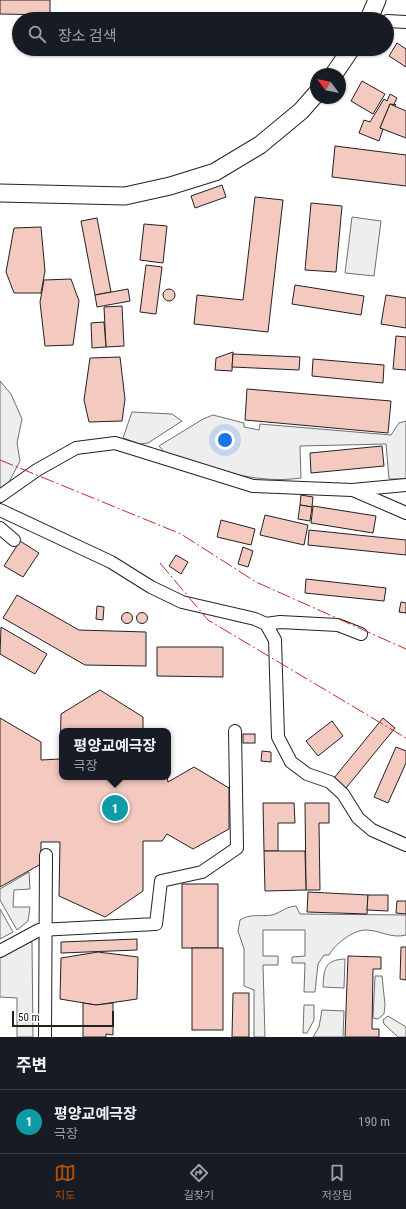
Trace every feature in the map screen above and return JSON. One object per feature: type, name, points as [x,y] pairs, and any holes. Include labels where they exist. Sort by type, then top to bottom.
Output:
[{"type":"street","points":[[372,12],[377,0]]},
{"type":"street","points":[[394,21],[406,22]]},
{"type":"street","points":[[338,68],[346,56]]},
{"type":"street","points":[[0,193],[125,196],[170,186],[215,172],[260,145],[301,111],[310,101]]},
{"type":"street","points":[[0,496],[37,470],[76,448],[115,443],[253,486],[352,490],[406,485]]},
{"type":"street","points":[[352,490],[406,513]]},
{"type":"street","points":[[0,510],[111,562],[151,587],[182,602],[255,619],[266,624],[280,622],[338,625],[361,634]]},
{"type":"street","points":[[0,528],[14,540]]},
{"type":"street","points":[[266,624],[275,640],[278,737],[291,762],[306,774],[330,782],[343,794],[358,818],[372,830],[406,845]]},
{"type":"street","points":[[0,951],[39,930],[156,924],[161,881],[202,872],[237,848],[235,731]]},
{"type":"street","points":[[45,1037],[47,929],[46,855]]},
{"type":"shaded area","points":[[352,217],[381,221],[374,276],[345,273]]},
{"type":"shaded area","points":[[0,381],[11,394],[22,419],[17,443],[20,461],[8,484],[0,489]]},
{"type":"shaded area","points":[[132,412],[172,414],[182,421],[148,443],[140,444],[123,438]]},
{"type":"shaded area","points":[[213,415],[244,423],[244,427],[259,430],[260,424],[391,435],[399,423],[406,421],[406,479],[389,479],[386,444],[300,446],[301,478],[283,480],[249,477],[215,469],[165,453],[159,446],[203,419]]},
{"type":"shaded area","points":[[29,872],[30,889],[14,890],[13,907],[30,907],[28,921],[17,930],[0,900],[0,889]]},
{"type":"shaded area","points":[[296,906],[300,914],[406,915],[406,935],[396,936],[366,930],[350,935],[335,946],[329,955],[324,955],[318,964],[315,992],[304,992],[305,963],[292,963],[292,957],[305,956],[305,930],[263,930],[263,956],[278,956],[278,965],[263,965],[265,1037],[254,1037],[254,990],[244,986],[244,949],[238,931],[240,920],[252,916],[272,915],[289,907]]},
{"type":"shaded area","points":[[0,909],[13,932],[0,939]]},
{"type":"shaded area","points":[[32,942],[33,1037],[17,1037],[17,998],[0,997],[0,957],[24,943]]},
{"type":"shaded area","points":[[345,959],[344,988],[323,987],[326,967],[333,961]]},
{"type":"shaded area","points":[[375,976],[382,976],[385,1005],[384,1014],[378,1019],[373,1018]]},
{"type":"shaded area","points":[[304,1005],[314,1005],[314,1020],[307,1033],[303,1033]]},
{"type":"shaded area","points":[[322,1010],[344,1011],[343,1037],[313,1037],[319,1027]]},
{"type":"shaded area","points":[[388,1016],[406,1027],[406,1037],[398,1037],[384,1024],[383,1020]]},
{"type":"building","points":[[0,0],[50,0],[50,12],[12,12],[12,14],[0,14]]},
{"type":"building","points":[[397,43],[406,49],[406,67],[389,56],[394,56],[394,48]]},
{"type":"building","points":[[362,81],[385,94],[373,114],[351,101]]},
{"type":"building","points":[[390,94],[397,98],[394,104],[396,105],[390,104],[380,128],[383,129],[379,141],[359,133],[364,120],[370,122],[384,99],[387,101]]},
{"type":"building","points":[[390,104],[406,111],[406,138],[380,128]]},
{"type":"building","points":[[335,146],[406,155],[406,186],[332,177]]},
{"type":"building","points":[[222,185],[226,197],[195,208],[191,196]]},
{"type":"building","points":[[255,197],[283,200],[268,332],[194,324],[197,295],[243,300]]},
{"type":"building","points":[[311,203],[342,206],[336,272],[305,270]]},
{"type":"building","points":[[97,218],[111,292],[95,295],[81,221]]},
{"type":"building","points":[[144,224],[167,226],[163,263],[140,260]]},
{"type":"building","points":[[41,227],[45,271],[41,293],[14,293],[6,272],[14,228]]},
{"type":"building","points":[[146,265],[162,267],[156,314],[140,312]]},
{"type":"building","points":[[71,279],[79,301],[73,345],[45,346],[40,302],[44,280]]},
{"type":"building","points":[[295,285],[364,296],[361,315],[292,304]]},
{"type":"building","points":[[128,289],[130,301],[97,307],[95,295]]},
{"type":"building","points":[[167,289],[171,289],[175,295],[171,301],[167,301],[163,297],[163,293]]},
{"type":"building","points":[[386,295],[406,298],[406,328],[381,324]]},
{"type":"building","points":[[122,306],[124,346],[106,347],[104,307]]},
{"type":"building","points":[[104,322],[106,347],[92,348],[91,323]]},
{"type":"building","points":[[396,336],[406,337],[406,370],[393,369]]},
{"type":"building","points":[[233,352],[232,371],[215,370],[216,358]]},
{"type":"building","points":[[233,354],[300,357],[299,370],[232,367]]},
{"type":"building","points":[[120,357],[125,399],[122,421],[89,422],[84,400],[90,358]]},
{"type":"building","points":[[313,359],[384,365],[383,383],[312,376]]},
{"type":"building","points":[[247,389],[391,401],[388,433],[245,420]]},
{"type":"building","points":[[382,446],[384,466],[311,473],[310,453]]},
{"type":"building","points":[[301,495],[313,497],[312,507],[300,505]]},
{"type":"building","points":[[300,505],[312,507],[310,521],[298,519]]},
{"type":"building","points":[[313,506],[376,516],[373,533],[311,523]]},
{"type":"building","points":[[265,515],[308,525],[304,545],[260,535]]},
{"type":"building","points":[[221,520],[255,529],[251,545],[217,537]]},
{"type":"building","points":[[309,530],[406,540],[406,555],[308,545]]},
{"type":"building","points":[[20,541],[39,553],[23,577],[4,566]]},
{"type":"building","points":[[243,547],[253,551],[248,567],[238,564]]},
{"type":"building","points":[[176,555],[188,562],[181,574],[169,566]]},
{"type":"building","points":[[306,579],[386,588],[384,601],[305,593]]},
{"type":"building","points":[[17,595],[79,630],[146,632],[146,666],[85,665],[3,618]]},
{"type":"building","points":[[401,602],[406,603],[406,613],[399,612]]},
{"type":"building","points":[[97,606],[104,607],[103,620],[96,619]]},
{"type":"building","points":[[127,612],[131,614],[133,618],[131,622],[127,624],[123,622],[121,618],[123,614]]},
{"type":"building","points":[[142,612],[146,614],[148,618],[146,622],[142,624],[138,622],[136,618],[138,614]]},
{"type":"building","points":[[1,627],[47,654],[35,674],[0,654]]},
{"type":"building","points":[[157,647],[223,647],[223,677],[157,676]]},
{"type":"building","points":[[100,690],[143,717],[143,728],[61,728],[61,714]]},
{"type":"building","points":[[0,718],[41,742],[41,760],[59,759],[59,780],[168,780],[168,782],[194,767],[229,788],[229,829],[193,849],[167,834],[162,841],[143,841],[143,891],[105,917],[59,896],[60,842],[41,842],[41,864],[0,887]]},
{"type":"building","points":[[383,718],[395,728],[346,788],[334,778]]},
{"type":"building","points":[[332,721],[343,736],[318,756],[306,741]]},
{"type":"building","points":[[243,734],[255,734],[255,743],[243,743]]},
{"type":"building","points":[[396,747],[406,751],[406,763],[388,803],[374,797]]},
{"type":"building","points":[[262,751],[271,752],[271,762],[261,761]]},
{"type":"building","points":[[263,803],[294,803],[295,823],[278,823],[278,851],[264,851]]},
{"type":"building","points":[[305,803],[329,803],[329,823],[319,823],[320,890],[306,890]]},
{"type":"building","points":[[264,851],[305,851],[306,890],[265,891]]},
{"type":"building","points":[[182,884],[218,884],[218,948],[182,948]]},
{"type":"building","points":[[308,892],[368,895],[367,914],[307,912]]},
{"type":"building","points":[[368,895],[388,895],[388,911],[367,910]]},
{"type":"building","points":[[397,901],[406,901],[406,914],[396,913]]},
{"type":"building","points":[[137,939],[137,950],[61,953],[61,942]]},
{"type":"building","points":[[401,947],[406,947],[406,980],[400,979]]},
{"type":"building","points":[[192,948],[223,948],[223,1030],[192,1030]]},
{"type":"building","points":[[98,952],[138,957],[137,999],[96,1005],[60,999],[61,958]]},
{"type":"building","points":[[348,956],[381,957],[381,969],[373,969],[372,1029],[379,1029],[379,1037],[345,1037]]},
{"type":"building","points":[[233,993],[249,993],[249,1037],[232,1037]]},
{"type":"building","points":[[83,1003],[96,1005],[113,1003],[113,1035],[106,1034],[106,1037],[83,1037]]},
{"type":"power","points":[[0,460],[181,534],[256,582],[406,649]]},
{"type":"power","points":[[160,563],[208,620],[406,738]]},
{"type":"place","name":"평양교예극장","points":[[115,808]]}]
